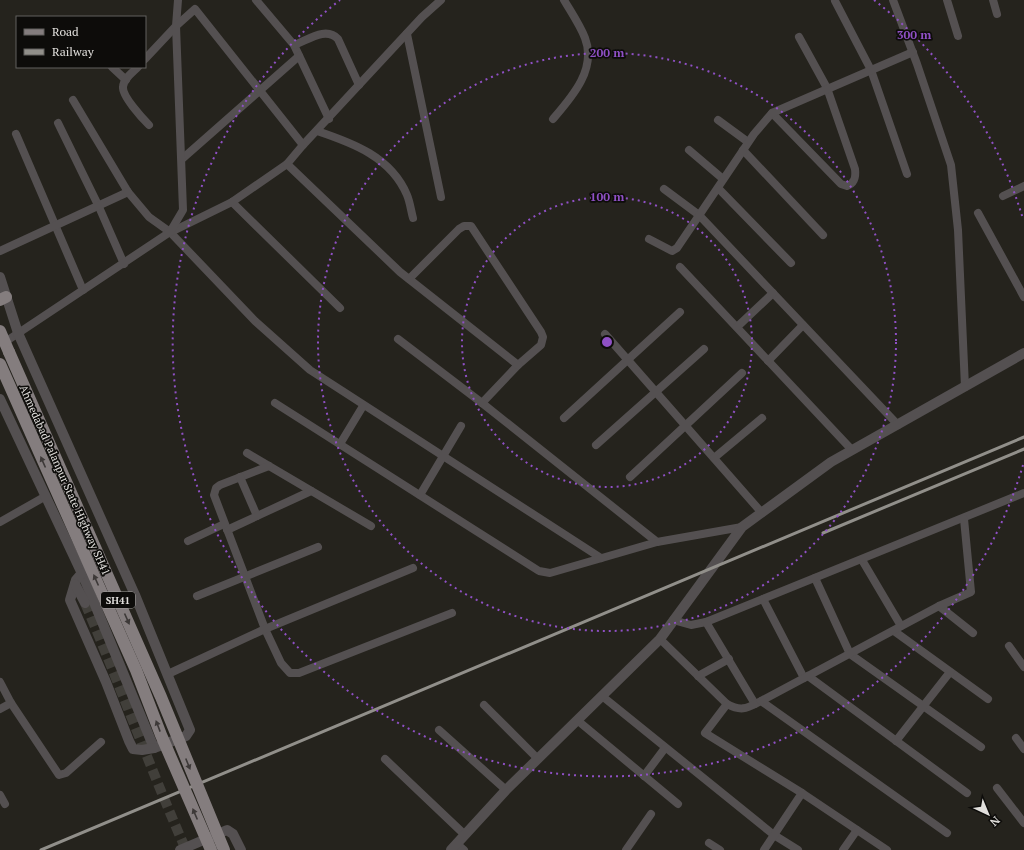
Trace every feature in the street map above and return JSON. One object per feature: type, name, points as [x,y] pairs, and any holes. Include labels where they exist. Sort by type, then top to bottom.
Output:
[{"type":"main road","name":"Ahmedabad Palanpur State Highway SH41","points":[[5,342],[161,698],[224,850]]},
{"type":"main road","name":"Ahmedabad Palanpur State Highway SH41","points":[[0,364],[136,670],[161,735],[211,850]]},
{"type":"street","points":[[170,232],[183,210],[176,26],[178,0]]},
{"type":"street","points":[[256,0],[294,46],[329,119]]},
{"type":"street","points":[[5,342],[170,232],[232,202],[288,164],[407,34],[441,0]]},
{"type":"street","points":[[553,119],[568,101],[580,82],[587,68],[589,52],[585,37],[564,0]]},
{"type":"street","points":[[835,0],[872,70],[907,174]]},
{"type":"street","points":[[893,0],[913,52],[951,166],[958,237],[965,387]]},
{"type":"street","points":[[947,0],[958,36]]},
{"type":"street","points":[[993,0],[997,14]]},
{"type":"street","points":[[146,58],[176,26],[195,9],[303,146]]},
{"type":"street","points":[[294,46],[326,32],[333,33],[338,39],[360,85]]},
{"type":"street","points":[[407,34],[441,197]]},
{"type":"street","points":[[772,113],[844,186],[850,185],[856,179],[827,88],[799,37]]},
{"type":"street","points":[[649,239],[674,251],[748,142],[772,113],[913,52]]},
{"type":"street","points":[[182,159],[299,56]]},
{"type":"street","points":[[113,68],[126,80]]},
{"type":"street","points":[[137,68],[126,80],[123,86],[124,94],[149,125]]},
{"type":"street","points":[[73,100],[128,192],[149,217],[170,232],[254,321],[310,370],[601,558]]},
{"type":"street","points":[[718,120],[748,142]]},
{"type":"street","points":[[58,123],[99,207],[124,264]]},
{"type":"street","points":[[317,131],[348,141],[382,162],[398,179],[404,190],[413,218]]},
{"type":"street","points":[[16,134],[83,290]]},
{"type":"street","points":[[689,150],[723,179]]},
{"type":"street","points":[[743,150],[823,235]]},
{"type":"street","points":[[288,164],[409,279],[518,365]]},
{"type":"street","points":[[1003,196],[1024,186]]},
{"type":"street","points":[[718,188],[791,263]]},
{"type":"street","points":[[664,189],[699,215],[898,425]]},
{"type":"street","points":[[0,251],[99,207],[128,192]]},
{"type":"street","points":[[232,202],[340,308]]},
{"type":"street","points":[[978,213],[1024,297]]},
{"type":"street","points":[[409,279],[459,229],[467,225],[471,226],[543,337],[541,345],[518,365],[482,403]]},
{"type":"street","points":[[680,267],[852,450]]},
{"type":"street","points":[[0,277],[3,299],[168,674],[190,730],[186,736],[154,748],[142,750],[133,748],[70,600],[75,584],[82,573]]},
{"type":"street","points":[[737,327],[773,293]]},
{"type":"street","points":[[564,418],[680,312]]},
{"type":"street","points":[[768,361],[803,325]]},
{"type":"street","points":[[605,334],[762,513]]},
{"type":"street","points":[[398,339],[482,403],[657,542]]},
{"type":"street","points":[[596,445],[704,349]]},
{"type":"street","points":[[457,848],[465,835],[506,790],[660,639],[742,527],[831,462],[1024,353]]},
{"type":"street","points":[[630,477],[742,373]]},
{"type":"street","points":[[0,399],[82,573],[154,748]]},
{"type":"street","points":[[276,403],[538,571],[550,573],[657,542],[742,527]]},
{"type":"street","points":[[340,444],[364,406]]},
{"type":"street","points":[[714,458],[762,418]]},
{"type":"street","points":[[420,495],[461,426]]},
{"type":"street","points":[[246,453],[371,526]]},
{"type":"street","points":[[269,466],[220,485],[214,491],[215,500],[265,629],[280,663],[287,671],[294,674],[452,613]]},
{"type":"street","points":[[240,477],[257,516]]},
{"type":"street","points":[[188,541],[257,516],[311,490]]},
{"type":"street","points":[[673,620],[691,625],[706,622],[964,519],[1024,493]]},
{"type":"street","points":[[0,522],[46,496]]},
{"type":"street","points":[[660,639],[727,704],[736,709],[742,709],[894,631],[939,606],[971,592],[964,519]]},
{"type":"street","points":[[197,596],[318,547]]},
{"type":"street","points":[[862,560],[901,626]]},
{"type":"street","points":[[168,674],[265,629],[414,568]]},
{"type":"street","points":[[815,578],[850,654],[981,747]]},
{"type":"street","points":[[75,584],[85,603]]},
{"type":"street","points":[[763,599],[806,677],[967,793]]},
{"type":"street","points":[[939,606],[973,633]]},
{"type":"street","points":[[706,622],[758,702],[947,833]]},
{"type":"street","points":[[894,631],[988,699]]},
{"type":"street","points":[[1009,646],[1024,667]]},
{"type":"street","points":[[698,676],[729,659]]},
{"type":"street","points":[[896,741],[950,672]]},
{"type":"street","points":[[0,682],[11,703],[59,775],[66,773],[101,742]]},
{"type":"street","points":[[602,696],[774,835],[798,850]]},
{"type":"street","points":[[0,709],[11,703]]},
{"type":"street","points":[[727,704],[705,733],[802,793],[887,850]]},
{"type":"street","points":[[484,705],[538,759]]},
{"type":"street","points":[[577,720],[678,804]]},
{"type":"street","points":[[439,730],[506,790]]},
{"type":"street","points":[[1016,738],[1024,749]]},
{"type":"street","points":[[644,776],[665,748]]},
{"type":"street","points":[[385,759],[465,835]]},
{"type":"street","points":[[998,788],[1024,823]]},
{"type":"street","points":[[764,850],[802,793]]},
{"type":"street","points":[[0,795],[5,804]]},
{"type":"street","points":[[626,850],[651,814]]},
{"type":"street","points":[[180,850],[227,830],[233,834],[241,850]]},
{"type":"street","points":[[843,850],[857,830]]},
{"type":"street","points":[[709,843],[720,850]]},
{"type":"tunnel","points":[[85,603],[186,850]]},
{"type":"railway","points":[[41,850],[1024,437]]},
{"type":"railway","points":[[823,533],[1024,449]]}]
